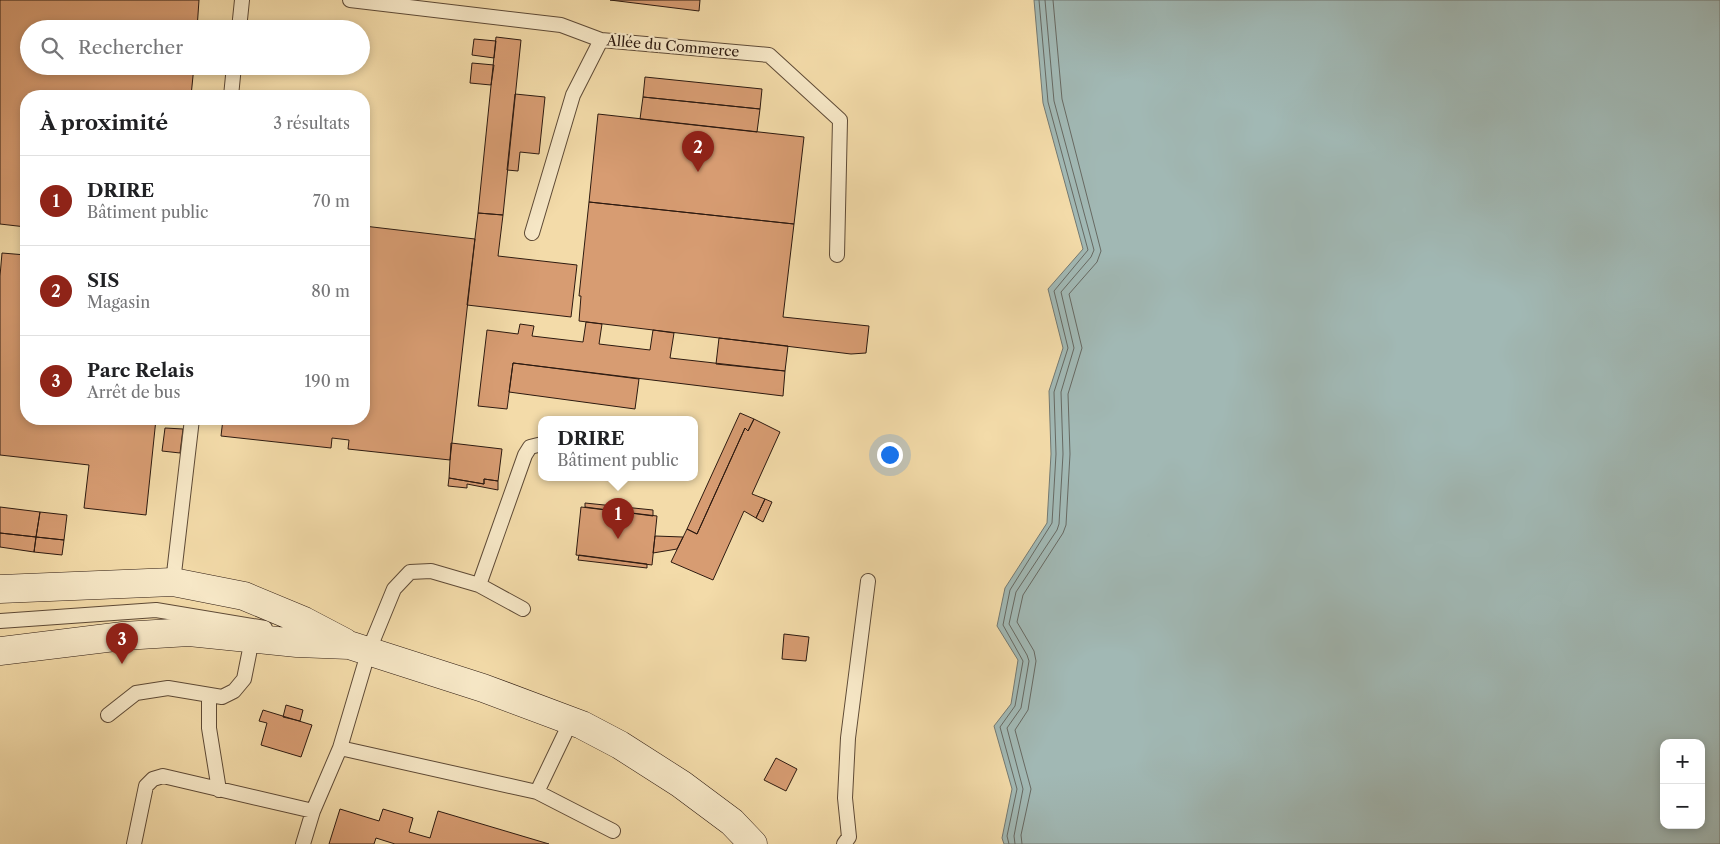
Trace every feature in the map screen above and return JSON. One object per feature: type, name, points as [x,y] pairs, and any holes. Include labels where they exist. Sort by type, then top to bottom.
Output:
[{"type":"street","points":[[0,589],[173,582],[244,596],[304,621],[359,648],[483,688],[571,721],[620,745],[681,784],[732,822],[754,844]]},
{"type":"street","points":[[0,651],[123,636],[189,632],[359,648]]},
{"type":"lane","points":[[240,20],[242,0]]},
{"type":"lane","name":"Allée du Commerce","points":[[350,0],[561,25],[601,40],[769,55],[840,120],[837,255]]},
{"type":"lane","points":[[532,233],[573,95],[601,40]]},
{"type":"lane","points":[[232,90],[233,75]]},
{"type":"lane","points":[[173,582],[191,425]]},
{"type":"lane","points":[[479,584],[525,456],[530,447],[538,445]]},
{"type":"lane","points":[[303,844],[313,811],[340,748],[359,648],[394,589],[410,572],[431,571],[479,584],[522,609]]},
{"type":"lane","points":[[844,844],[849,837],[845,798],[848,738],[868,581]]},
{"type":"lane","points":[[0,621],[156,610],[244,624],[359,648]]},
{"type":"lane","points":[[108,715],[136,693],[168,688],[222,697],[234,692],[244,679],[252,639]]},
{"type":"lane","points":[[209,695],[210,728],[219,790]]},
{"type":"lane","points":[[537,792],[571,721]]},
{"type":"lane","points":[[340,748],[537,792],[613,831]]},
{"type":"lane","points":[[134,844],[146,786],[153,779],[163,776],[313,811]]},
{"type":"water","points":[[1034,0],[1720,0],[1720,844],[1004,844],[1002,838],[1012,789],[994,726],[1011,704],[1018,660],[997,626],[1005,588],[1047,523],[1051,454],[1049,391],[1063,348],[1048,289],[1083,249],[1043,103]]},
{"type":"building","points":[[0,0],[199,0],[198,20],[20,20],[20,75],[193,75],[192,90],[20,90],[20,226],[0,224]]},
{"type":"building","points":[[610,0],[700,0],[699,11]]},
{"type":"building","points":[[496,37],[521,40],[503,215],[478,213]]},
{"type":"building","points":[[474,39],[496,41],[494,58],[472,55]]},
{"type":"building","points":[[472,63],[494,65],[491,85],[470,83]]},
{"type":"building","points":[[645,77],[762,89],[760,109],[643,97]]},
{"type":"building","points":[[515,94],[545,97],[539,154],[520,152],[518,171],[507,170]]},
{"type":"building","points":[[643,97],[760,109],[757,132],[640,119]]},
{"type":"building","points":[[598,114],[804,137],[794,224],[589,202]]},
{"type":"building","points":[[589,202],[794,224],[783,317],[869,326],[866,353],[851,354],[579,321],[581,296],[579,296]]},
{"type":"building","points":[[478,213],[503,215],[498,256],[577,265],[571,317],[467,305]]},
{"type":"building","points":[[370,227],[475,239],[450,460],[348,449],[349,440],[332,438],[331,448],[221,436],[222,425],[370,425]]},
{"type":"building","points":[[2,253],[20,254],[20,425],[155,425],[146,515],[84,508],[89,465],[0,455],[0,276]]},
{"type":"building","points":[[586,322],[602,324],[599,344],[650,350],[653,330],[674,333],[670,358],[785,371],[783,396],[513,363],[507,409],[478,406],[487,330],[518,334],[520,324],[534,326],[532,336],[583,342]]},
{"type":"building","points":[[719,338],[788,346],[785,371],[716,364]]},
{"type":"building","points":[[513,363],[639,379],[635,409],[509,392]]},
{"type":"building","points":[[740,413],[754,419],[748,431],[745,428],[697,534],[687,529]]},
{"type":"building","points":[[754,419],[780,432],[752,494],[765,499],[756,518],[744,511],[713,580],[671,562],[687,529],[697,534],[745,428],[748,431]]},
{"type":"building","points":[[165,428],[183,429],[180,453],[162,451]]},
{"type":"building","points":[[451,443],[502,449],[498,481],[484,479],[484,484],[449,478]]},
{"type":"building","points":[[449,478],[484,484],[484,479],[498,481],[498,490],[467,484],[467,488],[448,486]]},
{"type":"building","points":[[765,499],[772,502],[763,522],[756,518]]},
{"type":"building","points":[[585,503],[653,510],[653,516],[585,507]]},
{"type":"building","points":[[0,507],[40,512],[36,537],[0,533]]},
{"type":"building","points":[[581,507],[657,516],[652,565],[576,555]]},
{"type":"building","points":[[40,512],[67,515],[64,540],[36,537]]},
{"type":"building","points":[[0,533],[36,537],[34,552],[0,547]]},
{"type":"building","points":[[655,536],[683,537],[677,549],[653,553]]},
{"type":"building","points":[[36,537],[64,540],[62,555],[34,552]]},
{"type":"building","points":[[579,555],[647,564],[647,568],[578,560]]},
{"type":"building","points":[[784,634],[809,637],[806,661],[782,659]]},
{"type":"building","points":[[286,705],[303,710],[300,721],[283,717]]},
{"type":"building","points":[[263,710],[312,725],[301,757],[261,745],[267,723],[259,721]]},
{"type":"building","points":[[776,758],[797,769],[786,791],[764,780]]},
{"type":"building","points":[[340,809],[379,821],[383,809],[413,818],[409,832],[430,838],[438,811],[549,844],[395,844],[376,838],[374,844],[329,844]]},
{"type":"place","name":"SIS","points":[[698,172]]},
{"type":"place","name":"DRIRE","points":[[618,539]]},
{"type":"place","name":"Parc Relais","points":[[122,664]]}]
